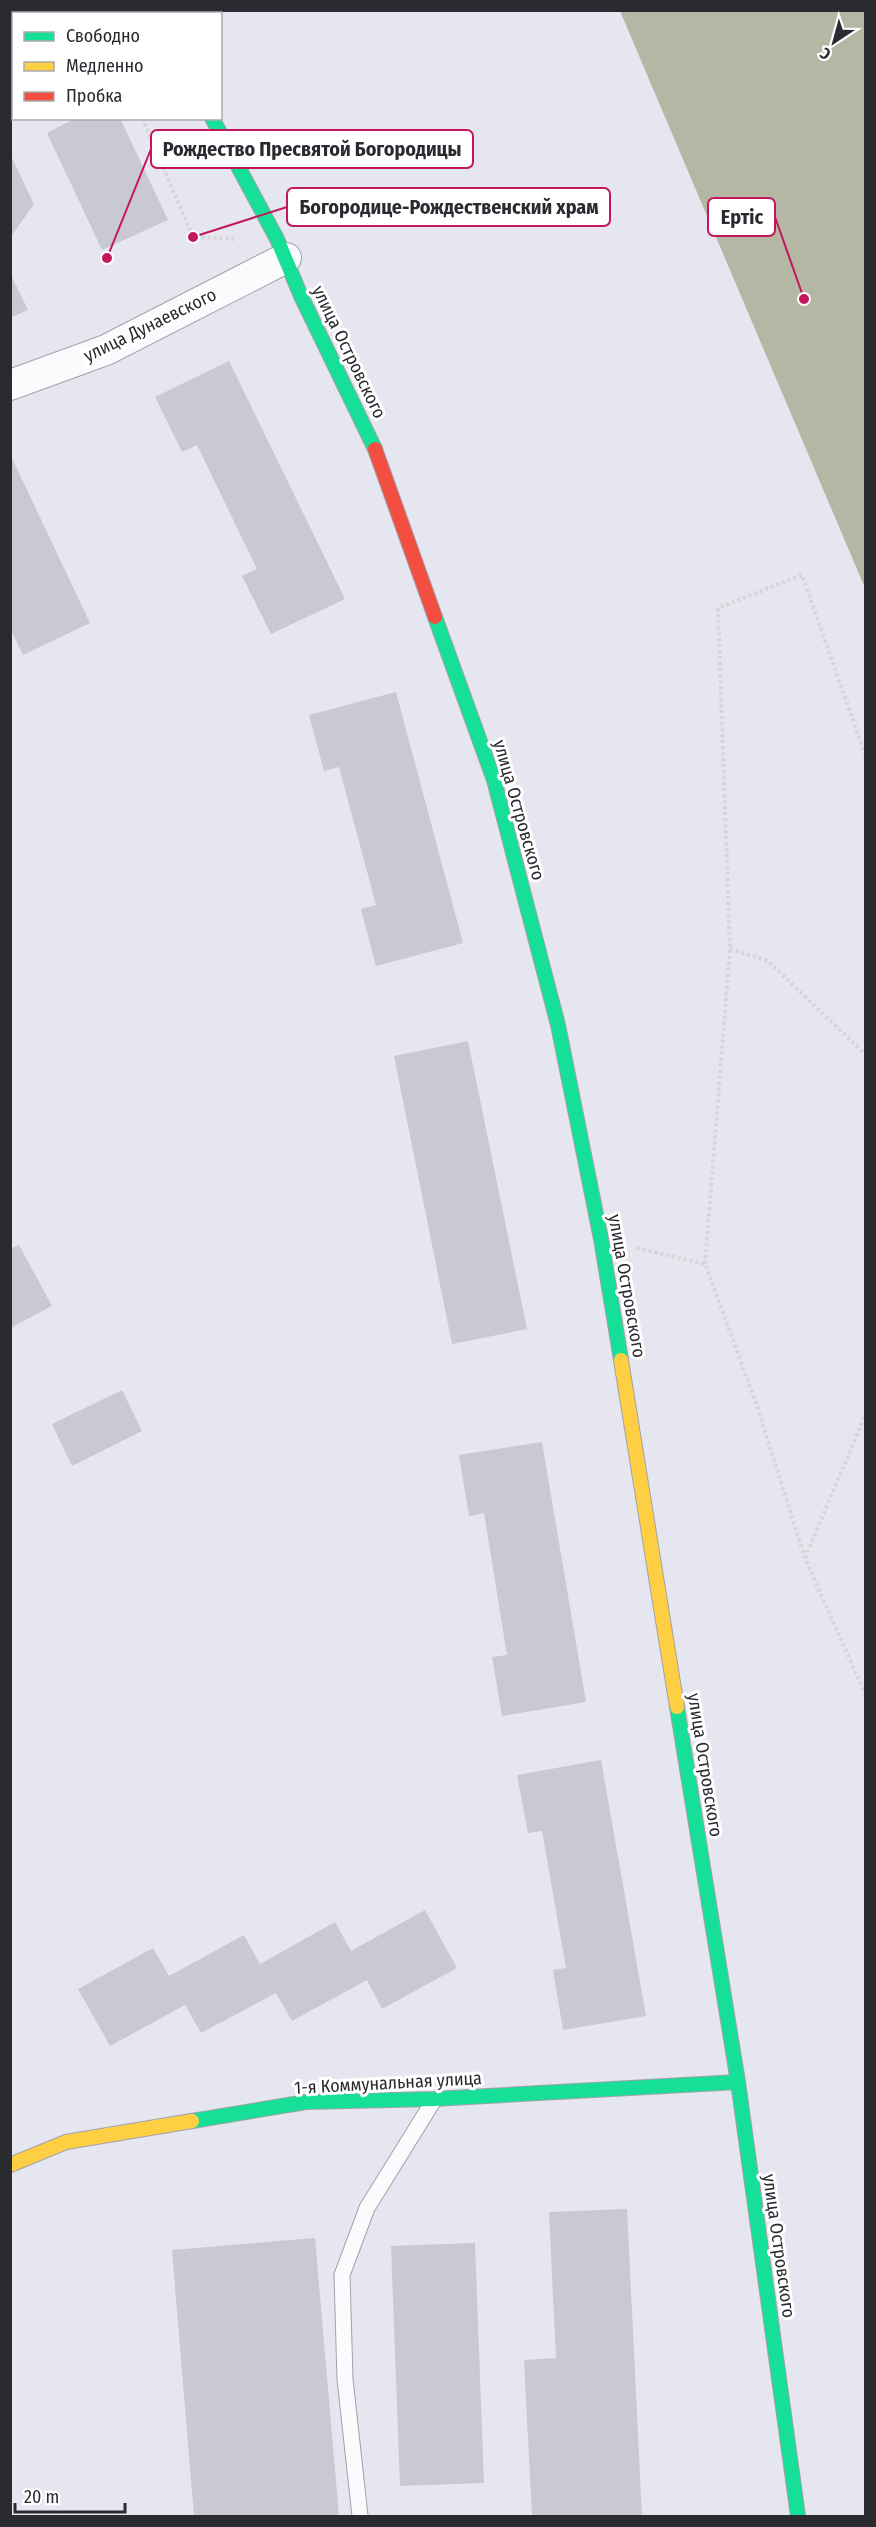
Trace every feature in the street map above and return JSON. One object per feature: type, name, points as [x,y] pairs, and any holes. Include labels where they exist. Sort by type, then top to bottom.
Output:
[{"type":"main road","name":"улица Островского","points":[[213,120],[286,258],[301,296],[371,438],[494,780],[558,1025],[602,1239],[738,2082],[798,2517]]},
{"type":"main road","name":"1-я Коммунальная улица","points":[[10,2165],[66,2142],[306,2102],[434,2099],[738,2082]]},
{"type":"street","name":"улица Дунаевского","points":[[10,385],[106,350],[286,258]]},
{"type":"lane","points":[[360,2517],[345,2379],[342,2275],[367,2208],[434,2099]]},
{"type":"path","points":[[143,120],[193,237]]},
{"type":"path","points":[[866,757],[802,575],[718,608],[730,950],[705,1264],[756,1402],[805,1558],[866,1696]]},
{"type":"path","points":[[730,950],[768,961],[866,1055]]},
{"type":"path","points":[[602,1239],[705,1264]]},
{"type":"path","points":[[805,1558],[866,1413]]},
{"type":"shaded area","points":[[620,11],[865,11],[865,588]]},
{"type":"building","points":[[72,120],[121,120],[168,220],[102,250],[47,133]]},
{"type":"building","points":[[10,154],[34,204],[10,238]]},
{"type":"building","points":[[10,273],[28,310],[10,318]]},
{"type":"building","points":[[229,361],[345,599],[271,634],[242,576],[257,569],[197,445],[182,452],[155,397]]},
{"type":"building","points":[[10,454],[90,623],[23,655],[10,628]]},
{"type":"building","points":[[396,692],[463,943],[376,966],[361,909],[376,905],[339,767],[324,771],[309,715]]},
{"type":"building","points":[[468,1041],[527,1329],[452,1344],[394,1056]]},
{"type":"building","points":[[19,1245],[52,1306],[10,1328],[10,1249]]},
{"type":"building","points":[[122,1390],[142,1431],[72,1466],[52,1424]]},
{"type":"building","points":[[542,1442],[586,1702],[502,1716],[492,1657],[507,1655],[484,1513],[469,1516],[459,1455]]},
{"type":"building","points":[[601,1760],[646,2016],[563,2030],[553,1970],[566,1968],[542,1831],[528,1833],[517,1775]]},
{"type":"building","points":[[425,1910],[457,1968],[382,2009],[367,1980],[292,2021],[276,1993],[201,2033],[185,2005],[110,2046],[78,1989],[153,1948],[169,1976],[244,1935],[260,1964],[335,1922],[351,1951]]},
{"type":"building","points":[[627,2209],[642,2516],[532,2516],[524,2360],[556,2358],[549,2212]]},
{"type":"building","points":[[315,2238],[339,2516],[194,2516],[172,2250]]},
{"type":"building","points":[[475,2243],[484,2483],[400,2486],[391,2246]]},
{"type":"traffic: fast","points":[[213,120],[277,239],[301,296],[375,449]]},
{"type":"traffic: fast","points":[[435,617],[494,780],[558,1025],[601,1239],[621,1360]]},
{"type":"traffic: fast","points":[[677,1707],[738,2082],[798,2516]]},
{"type":"traffic: fast","points":[[192,2121],[306,2102],[434,2099],[738,2082]]},
{"type":"traffic: slow","points":[[621,1360],[677,1707]]},
{"type":"traffic: slow","points":[[10,2165],[66,2142],[192,2121]]},
{"type":"traffic: jam","points":[[375,449],[435,617]]},
{"type":"place","name":"Богородице-Рождественский храм","points":[[193,237]]},
{"type":"place","name":"Рождество Пресвятой Богородицы","points":[[107,258]]},
{"type":"place","name":"Ертіс","points":[[804,299]]}]
